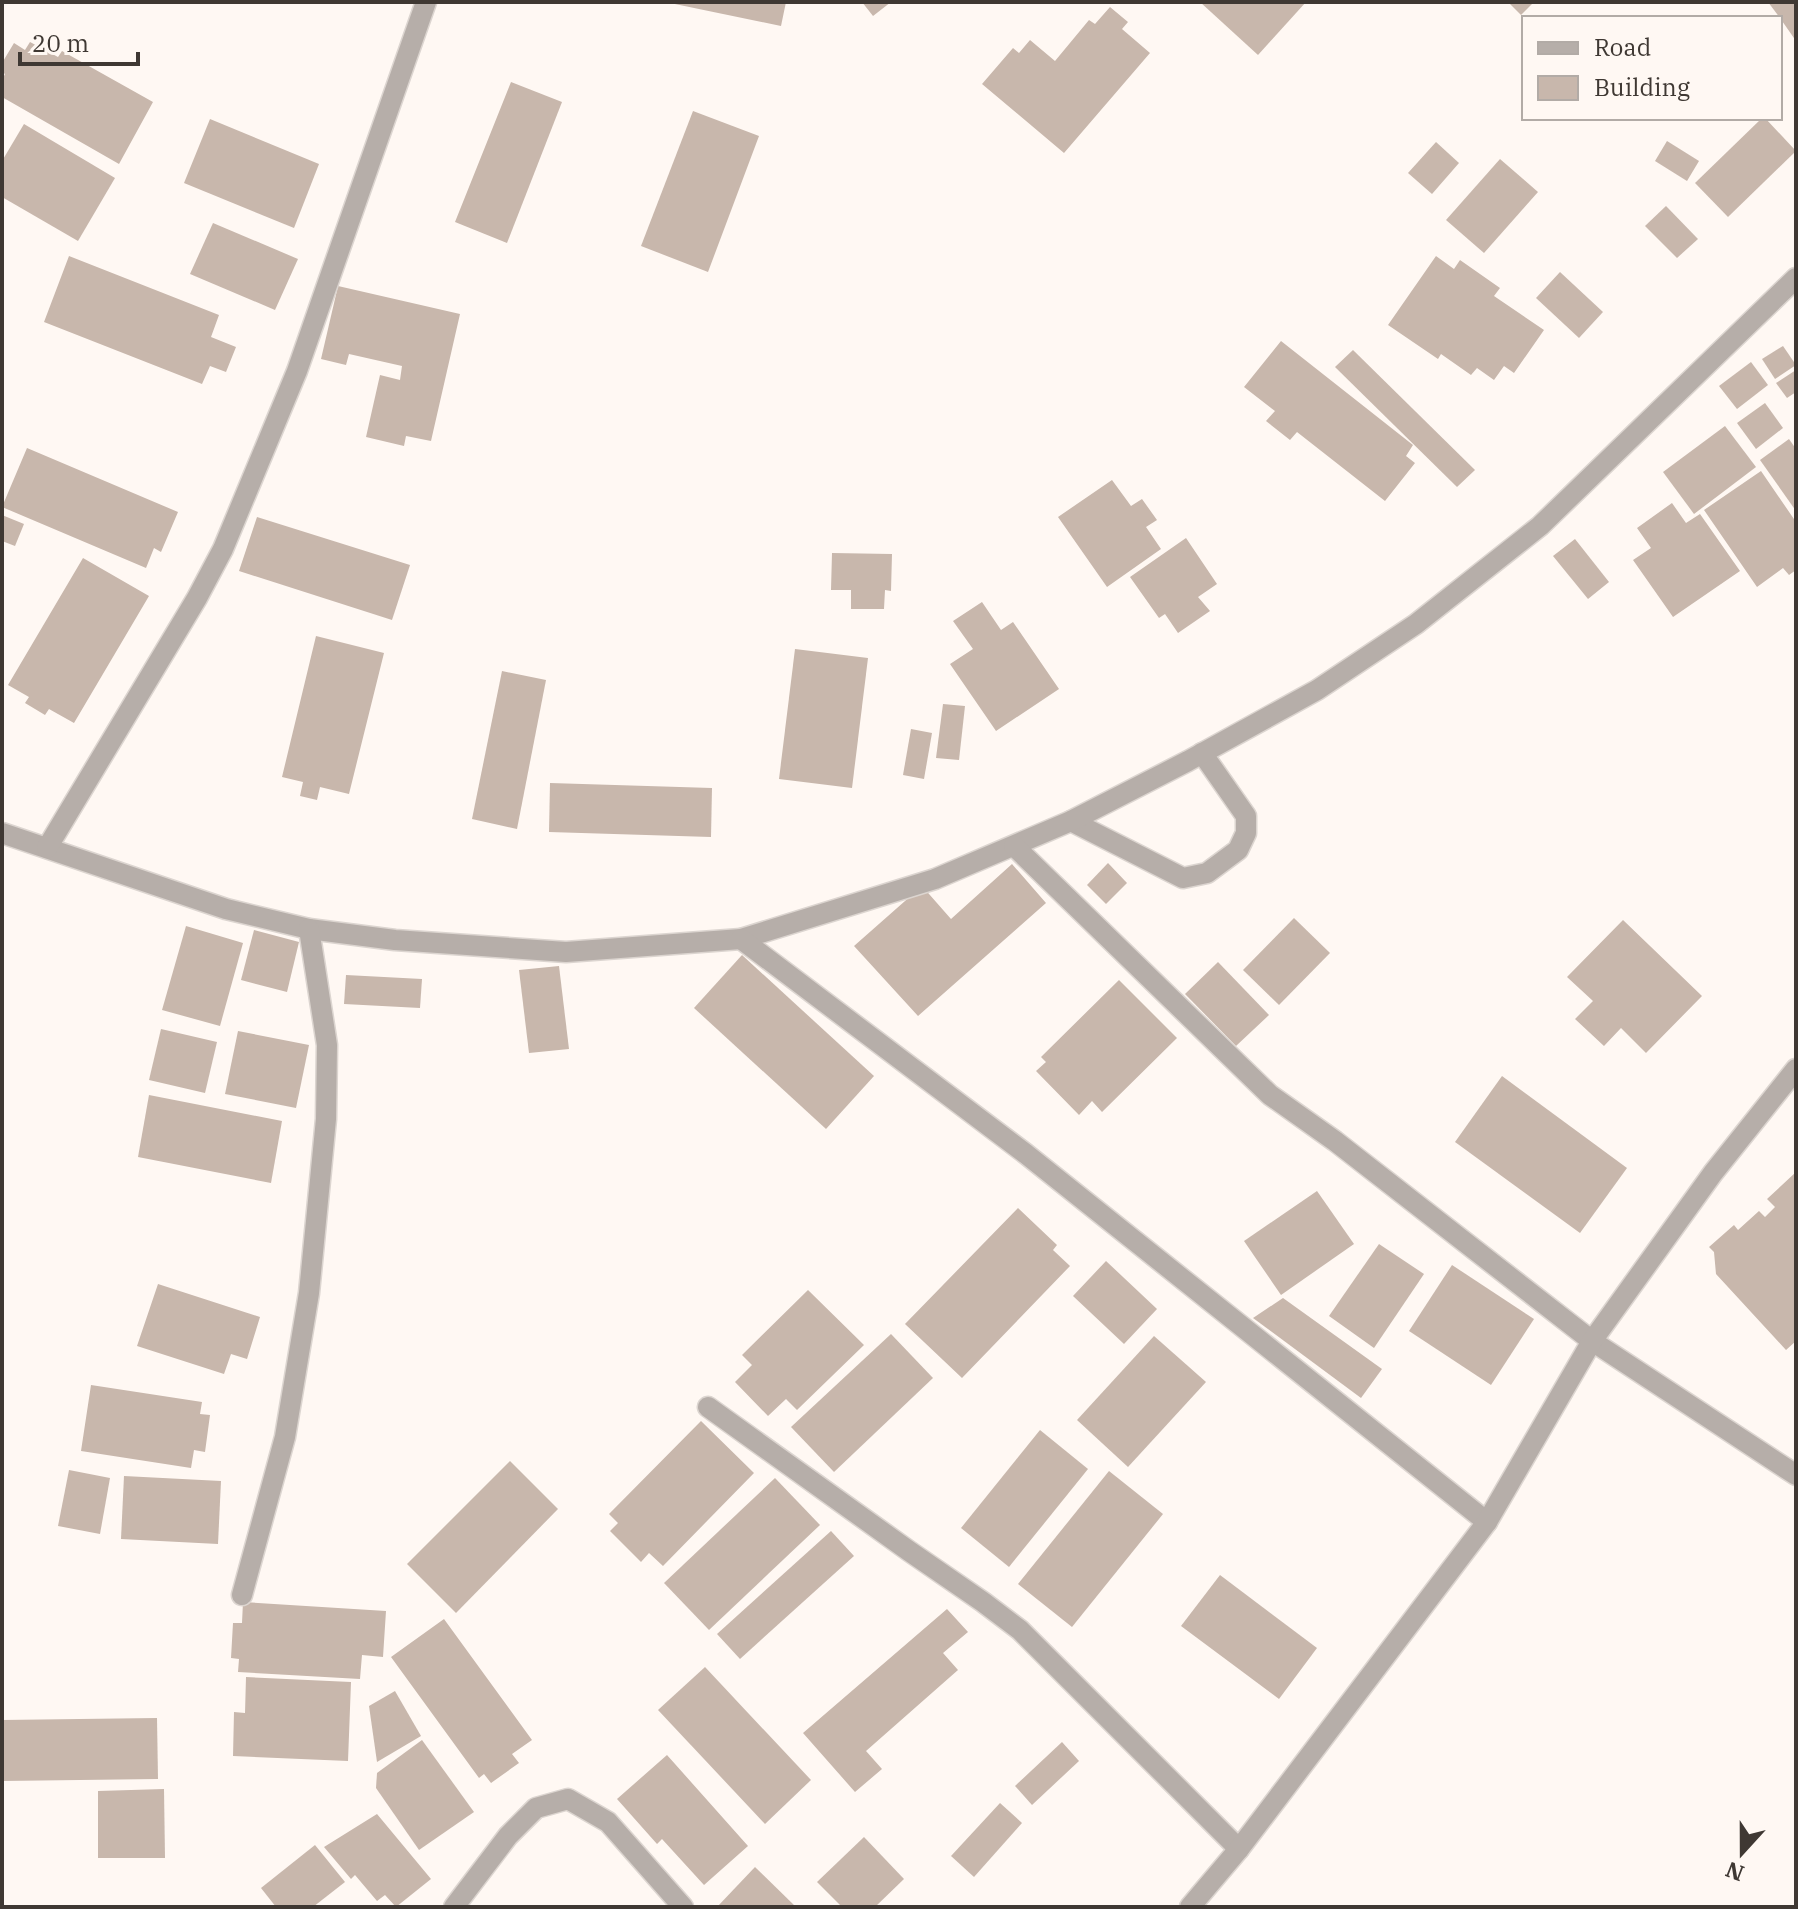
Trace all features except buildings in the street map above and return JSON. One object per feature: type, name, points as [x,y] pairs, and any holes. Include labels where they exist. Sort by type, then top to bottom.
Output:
[{"type":"street","points":[[47,848],[197,598],[223,549],[297,371],[426,2]]},
{"type":"street","points":[[2,833],[226,909],[309,929],[395,940],[566,952],[741,939],[935,879],[1071,821],[1202,753],[1317,690],[1416,624],[1540,526],[1796,278]]},
{"type":"street","points":[[1071,821],[1183,878],[1207,873],[1238,850],[1246,833],[1246,816],[1202,753]]},
{"type":"street","points":[[1014,846],[1270,1095],[1335,1141],[1592,1341],[1796,1475]]},
{"type":"street","points":[[242,1595],[285,1437],[309,1293],[326,1119],[327,1045],[309,929]]},
{"type":"street","points":[[741,939],[1026,1154],[1487,1522]]},
{"type":"street","points":[[1190,1907],[1239,1849],[1487,1522],[1592,1341],[1713,1173],[1796,1069]]},
{"type":"street","points":[[708,1407],[1020,1630],[1239,1849]]},
{"type":"street","points":[[454,1907],[508,1836],[536,1808],[568,1799],[608,1822],[683,1907]]}]
